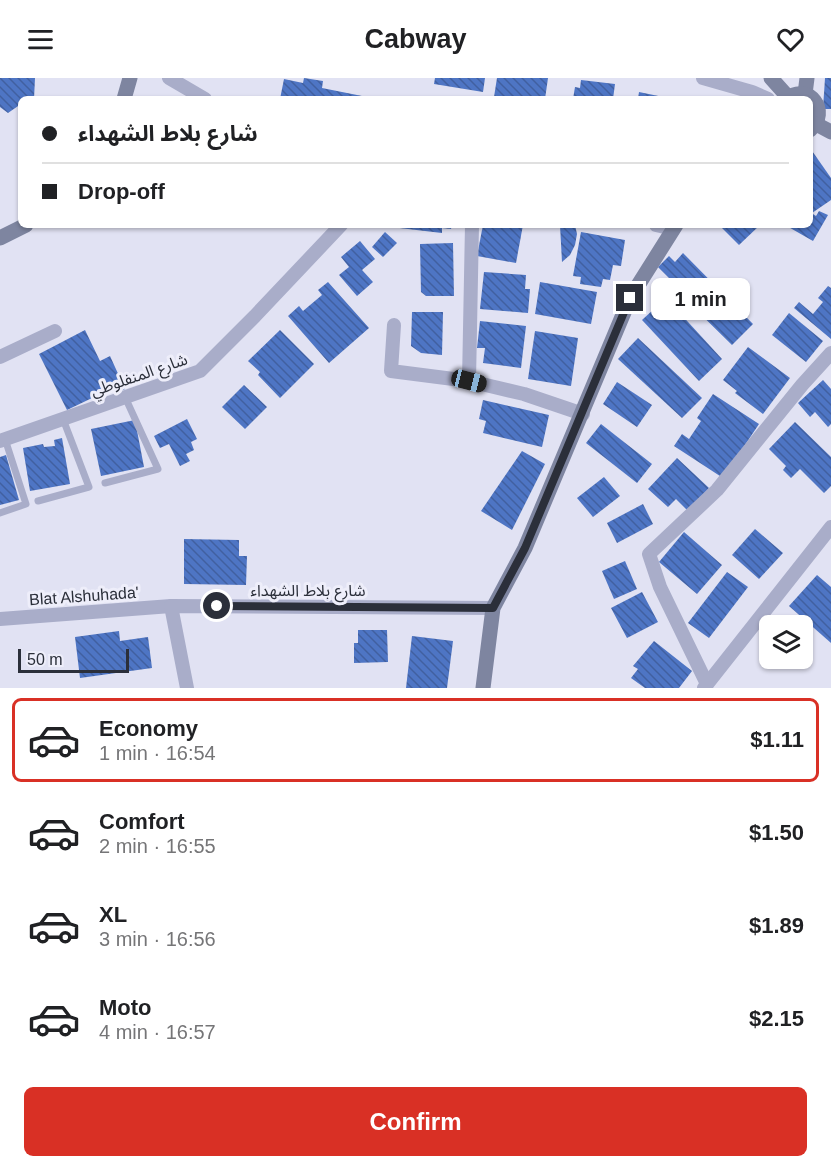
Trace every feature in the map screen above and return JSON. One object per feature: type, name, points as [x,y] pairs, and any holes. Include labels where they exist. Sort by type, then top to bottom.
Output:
[{"type":"street","points":[[125,96],[130,78]]},
{"type":"street","points":[[169,78],[200,96]]},
{"type":"street","points":[[703,78],[761,96]]},
{"type":"street","points":[[771,78],[785,96]]},
{"type":"street","points":[[805,94],[807,78]]},
{"type":"street","points":[[790,96],[793,94],[808,96]]},
{"type":"street","points":[[813,100],[818,106],[819,118],[813,127],[831,132]]},
{"type":"street","points":[[0,238],[20,228]]},
{"type":"street","name":"شارع المنفلوطي","points":[[2,440],[200,371],[338,228]]},
{"type":"street","points":[[469,381],[472,228]]},
{"type":"street","points":[[483,688],[493,608],[525,548],[630,298],[674,228]]},
{"type":"street","points":[[394,326],[391,371],[469,381],[524,394],[583,414]]},
{"type":"street","points":[[0,357],[55,331]]},
{"type":"street","points":[[831,353],[717,489],[650,554],[660,587],[705,686],[831,527]]},
{"type":"street","points":[[171,606],[187,688]]},
{"type":"street","name":"شارع بلاط الشهداء","points":[[171,606],[493,608]]},
{"type":"street","name":"Blat Alshuhada'","points":[[0,619],[171,606]]},
{"type":"lane","points":[[105,483],[158,469],[125,397]]},
{"type":"lane","points":[[38,501],[89,487],[63,419]]},
{"type":"lane","points":[[0,513],[26,504],[2,440]]},
{"type":"building","points":[[0,78],[35,78],[34,96],[18,96],[18,106],[8,113],[0,107]]},
{"type":"building","points":[[304,78],[323,81],[322,88],[362,96],[281,96],[284,79],[303,83]]},
{"type":"building","points":[[435,78],[485,78],[483,92],[434,84]]},
{"type":"building","points":[[497,78],[548,78],[545,96],[494,96]]},
{"type":"building","points":[[825,78],[831,78],[831,109],[823,109]]},
{"type":"building","points":[[581,80],[615,84],[613,96],[574,96],[575,87],[580,88]]},
{"type":"building","points":[[639,92],[658,96],[638,96]]},
{"type":"building","points":[[813,152],[831,178],[831,200],[813,212]]},
{"type":"building","points":[[819,211],[828,215],[813,241],[790,228],[813,228],[813,214],[816,216]]},
{"type":"building","points":[[400,228],[442,228],[442,233]]},
{"type":"building","points":[[482,228],[522,228],[516,263],[477,256]]},
{"type":"building","points":[[560,228],[576,228],[575,245],[570,255],[562,262]]},
{"type":"building","points":[[722,228],[757,228],[739,245]]},
{"type":"building","points":[[385,232],[397,243],[383,257],[372,247]]},
{"type":"building","points":[[581,232],[625,240],[621,266],[613,265],[610,280],[603,279],[601,287],[580,284],[581,277],[573,276]]},
{"type":"building","points":[[360,241],[375,259],[362,270],[373,282],[357,296],[339,275],[349,267],[341,257]]},
{"type":"building","points":[[453,243],[454,296],[426,296],[421,292],[420,244]]},
{"type":"building","points":[[683,253],[753,324],[732,345],[679,293],[681,290],[658,267],[669,256],[675,262]]},
{"type":"building","points":[[484,272],[526,275],[525,289],[530,289],[528,313],[480,309]]},
{"type":"building","points":[[328,282],[369,328],[329,363],[288,316],[299,306],[303,311],[322,295],[318,290]]},
{"type":"building","points":[[540,282],[597,292],[591,324],[535,314]]},
{"type":"building","points":[[828,286],[831,288],[831,339],[794,308],[799,302],[813,314],[823,302],[818,298]]},
{"type":"building","points":[[666,298],[722,359],[699,381],[642,320]]},
{"type":"building","points":[[412,312],[443,312],[442,355],[421,353],[411,346]]},
{"type":"building","points":[[789,313],[823,341],[806,362],[772,335]]},
{"type":"building","points":[[480,321],[526,326],[521,368],[483,363],[485,348],[477,348]]},
{"type":"building","points":[[85,330],[100,361],[110,356],[125,389],[117,393],[115,387],[67,410],[39,354]]},
{"type":"building","points":[[280,330],[314,364],[280,398],[258,375],[260,372],[248,361]]},
{"type":"building","points":[[535,331],[578,338],[571,386],[528,379]]},
{"type":"building","points":[[638,338],[702,398],[682,418],[618,359]]},
{"type":"building","points":[[748,347],[790,378],[763,414],[735,393],[737,391],[723,380]]},
{"type":"building","points":[[823,380],[831,389],[831,424],[828,427],[815,412],[810,417],[798,403]]},
{"type":"building","points":[[617,382],[652,405],[637,427],[603,404]]},
{"type":"building","points":[[244,385],[267,407],[245,429],[222,407]]},
{"type":"building","points":[[713,394],[759,424],[723,478],[674,446],[682,434],[689,439],[701,421],[697,418]]},
{"type":"building","points":[[483,400],[549,415],[542,447],[483,433],[486,421],[479,419]]},
{"type":"building","points":[[187,419],[197,439],[191,442],[194,450],[186,454],[190,461],[180,466],[169,444],[160,448],[154,436]]},
{"type":"building","points":[[135,420],[144,467],[101,476],[91,429]]},
{"type":"building","points":[[795,422],[831,457],[831,486],[824,493],[800,469],[791,478],[783,470],[786,466],[769,449]]},
{"type":"building","points":[[601,424],[652,464],[637,483],[586,443]]},
{"type":"building","points":[[62,438],[70,484],[30,491],[23,448],[43,444],[44,447],[55,446],[54,440]]},
{"type":"building","points":[[522,451],[545,464],[512,530],[481,511]]},
{"type":"building","points":[[6,455],[19,500],[0,505],[0,457]]},
{"type":"building","points":[[677,458],[709,488],[688,511],[676,499],[668,507],[648,489]]},
{"type":"building","points":[[604,477],[620,496],[593,517],[577,498]]},
{"type":"building","points":[[643,504],[653,524],[617,543],[607,523]]},
{"type":"building","points":[[755,529],[783,553],[759,579],[732,555]]},
{"type":"building","points":[[684,532],[722,565],[697,594],[659,562]]},
{"type":"building","points":[[184,539],[239,540],[239,556],[247,556],[246,585],[184,584]]},
{"type":"building","points":[[625,561],[637,589],[614,599],[602,571]]},
{"type":"building","points":[[727,572],[748,587],[709,638],[688,623]]},
{"type":"building","points":[[817,575],[831,587],[831,643],[813,627],[813,615],[799,615],[789,606]]},
{"type":"building","points":[[642,592],[658,622],[627,638],[611,608]]},
{"type":"building","points":[[358,630],[387,630],[388,662],[354,663],[354,643],[358,643]]},
{"type":"building","points":[[119,631],[120,641],[148,637],[152,668],[80,678],[75,637]]},
{"type":"building","points":[[412,636],[453,641],[447,688],[406,688]]},
{"type":"building","points":[[654,641],[692,671],[679,688],[645,688],[631,678],[638,669],[633,666]]},
{"type":"route","points":[[217,606],[493,608],[525,548],[630,298]]}]
